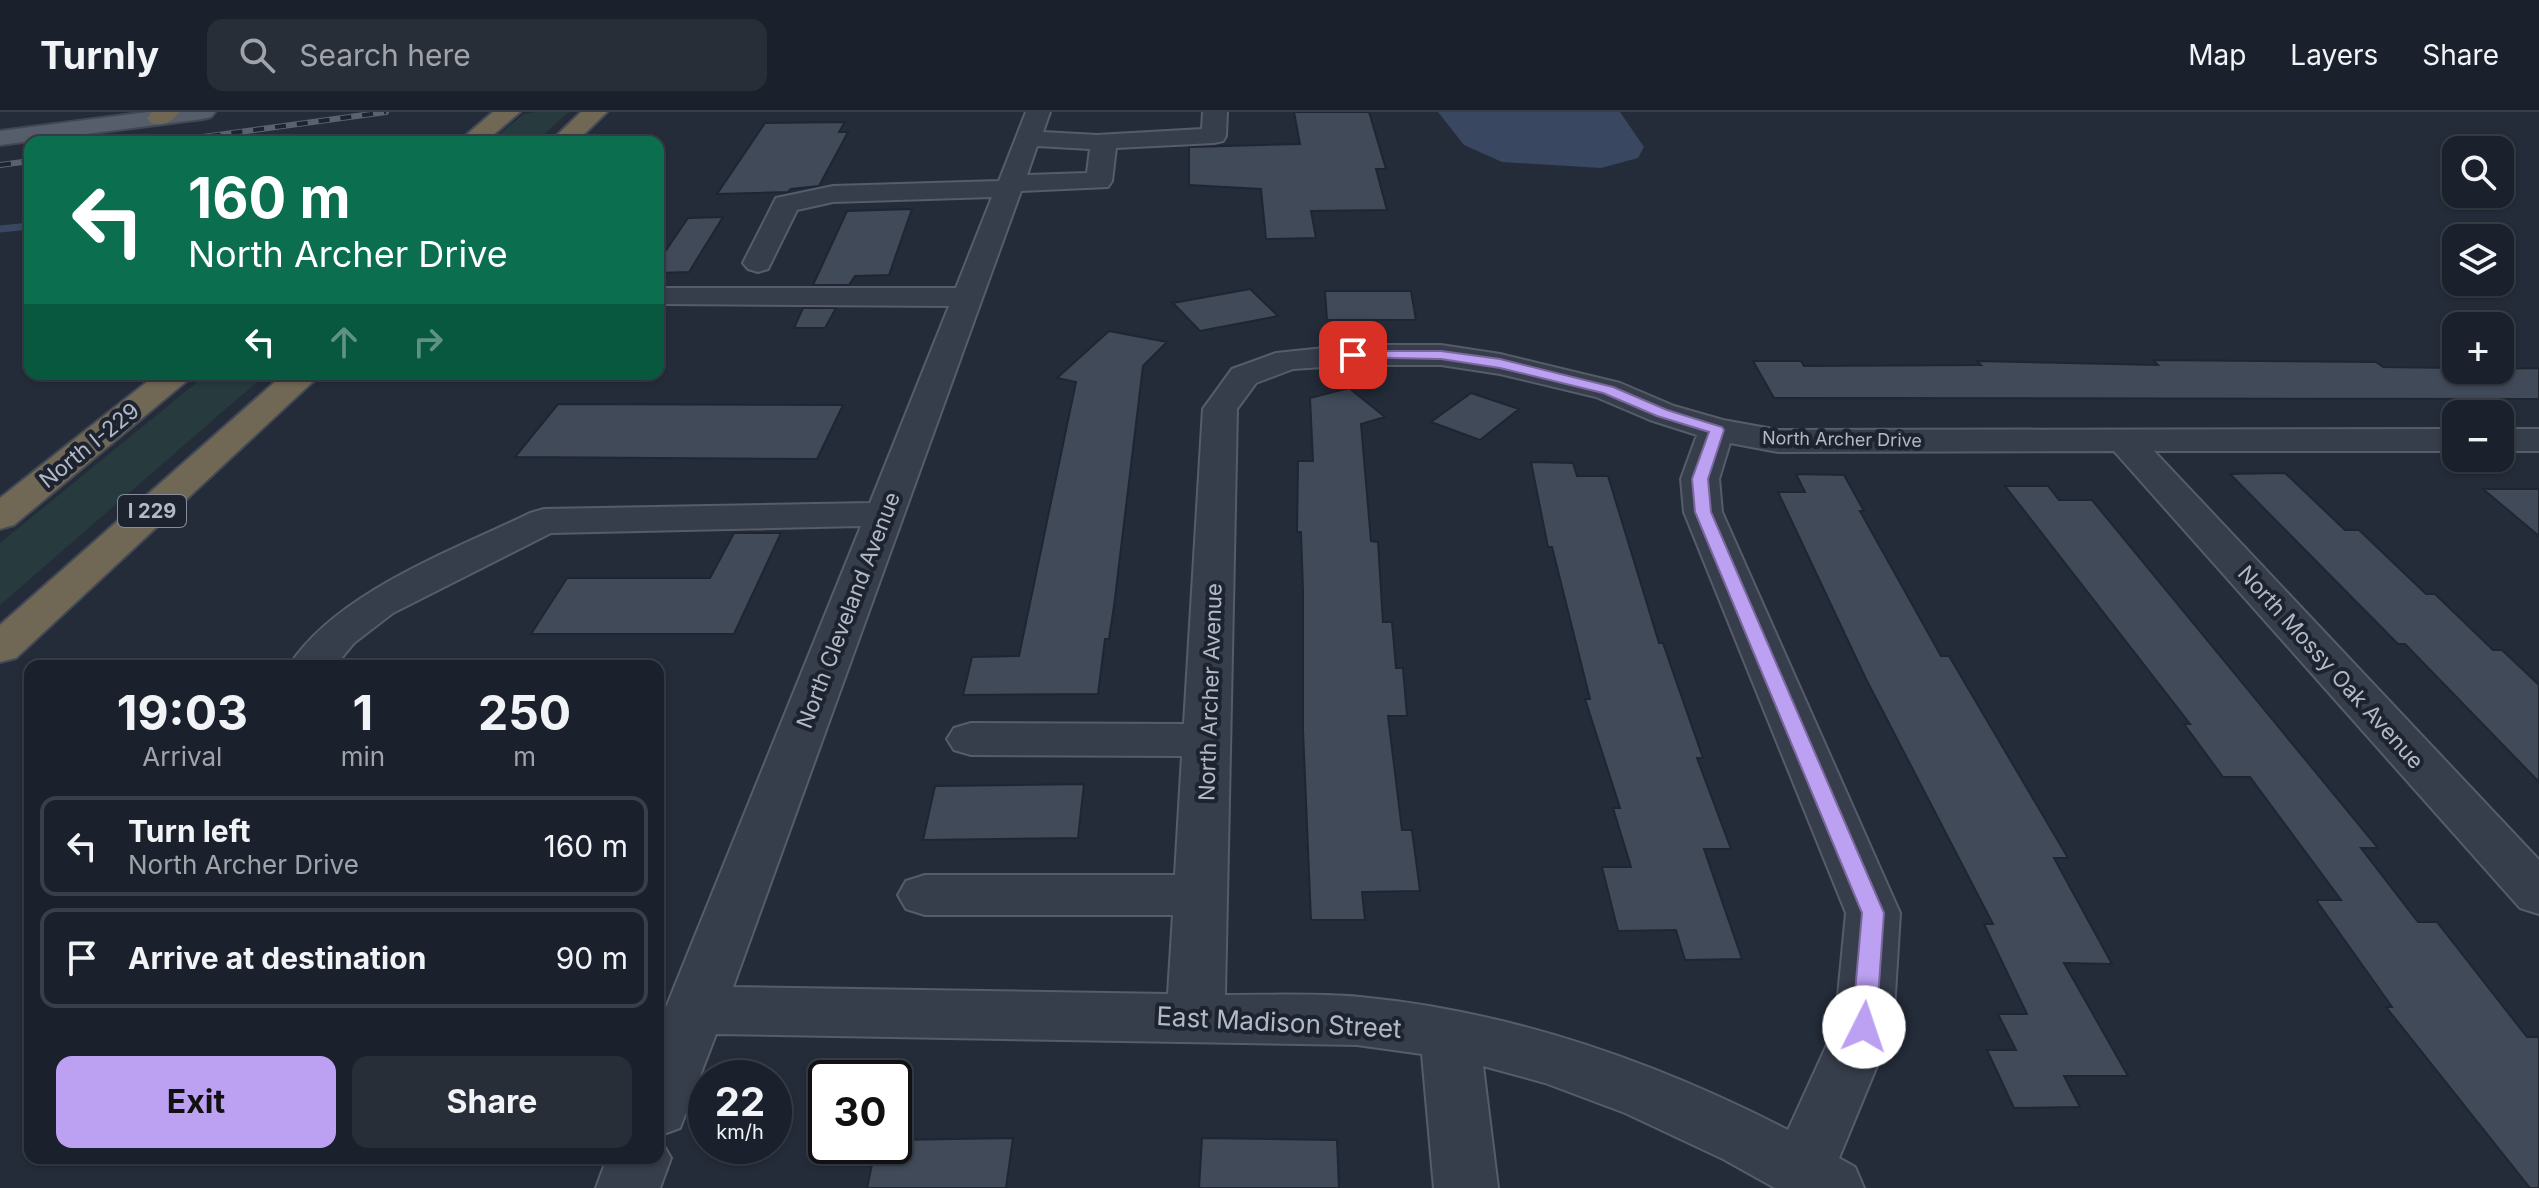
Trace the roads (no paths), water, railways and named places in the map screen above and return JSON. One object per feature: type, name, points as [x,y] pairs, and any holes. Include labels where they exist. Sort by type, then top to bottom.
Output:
[{"type":"highway","points":[[569,136],[595,112]]},
{"type":"highway","points":[[477,136],[501,117]]},
{"type":"highway","name":"North I-229","points":[[0,517],[171,380]]},
{"type":"highway","name":"I 229","points":[[0,648],[297,380]]},
{"type":"main road","points":[[0,138],[181,114]]},
{"type":"street","points":[[1097,142],[1214,136],[1215,112]]},
{"type":"street","points":[[758,263],[786,204],[840,183],[1010,186],[1099,181],[1104,149],[1097,142],[1042,120]]},
{"type":"street","name":"North Cleveland Avenue","points":[[664,1087],[677,1039],[885,514],[1010,186],[1042,120]]},
{"type":"street","points":[[665,295],[967,297]]},
{"type":"street","name":"North Archer Drive","points":[[1244,376],[1288,360],[1353,355],[1441,355],[1500,364],[1608,390],[1662,413],[1717,430],[1778,441],[2442,440]]},
{"type":"street","name":"North Archer Avenue","points":[[1196,1016],[1220,409],[1244,376]]},
{"type":"street","points":[[1717,430],[1700,479],[1703,512],[1873,913],[1864,1027],[1817,1179]]},
{"type":"street","points":[[2514,440],[2539,440]]},
{"type":"street","name":"North Mossy Oak Avenue","points":[[2124,441],[2539,894]]},
{"type":"street","points":[[316,660],[339,633],[378,604],[544,521],[885,514]]},
{"type":"street","points":[[971,739],[1208,740]]},
{"type":"street","points":[[925,895],[1203,895]]},
{"type":"street","name":"East Madison Street","points":[[677,1039],[1196,1016],[1357,1021],[1450,1034],[1555,1062],[1665,1102],[1817,1179]]},
{"type":"street","points":[[1450,1034],[1466,1188]]},
{"type":"street","points":[[628,1188],[637,1164]]},
{"type":"water","points":[[1438,112],[1620,112],[1644,147],[1638,158],[1601,168],[1502,162],[1464,145]]},
{"type":"waterway","points":[[0,229],[24,227]]},
{"type":"railway","points":[[210,136],[386,112]]},
{"type":"railway","points":[[0,165],[24,162]]}]
